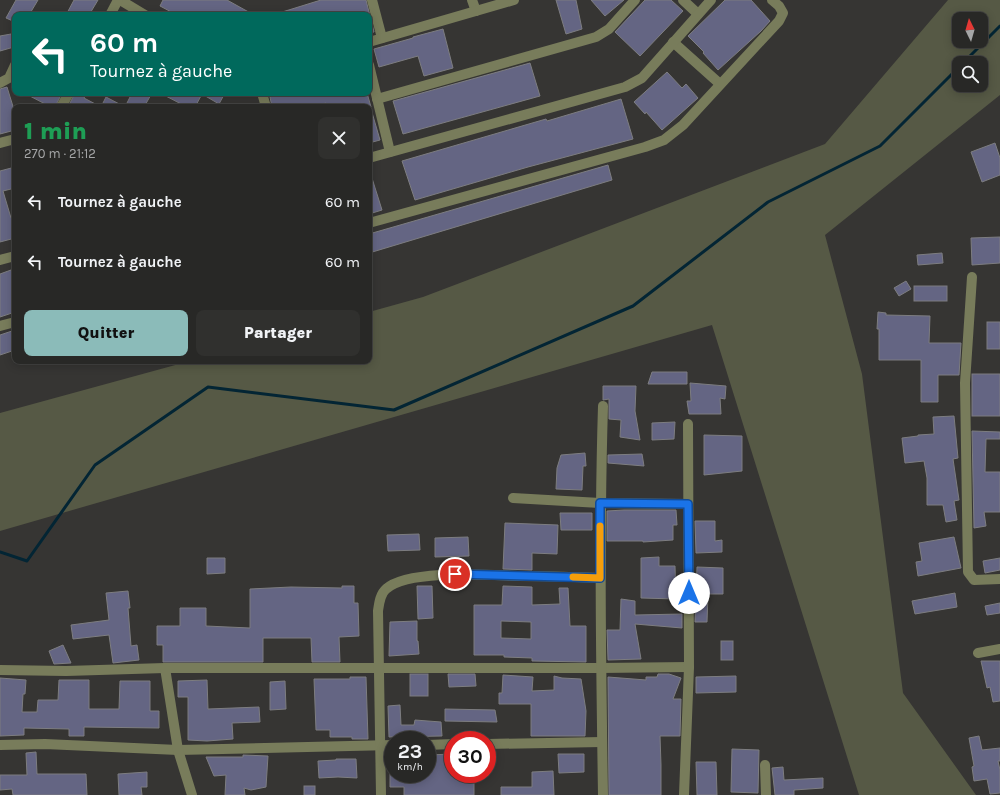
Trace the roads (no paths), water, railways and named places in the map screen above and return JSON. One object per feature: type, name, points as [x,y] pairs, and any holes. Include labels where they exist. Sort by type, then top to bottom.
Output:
[{"type":"street","points":[[112,12],[119,0],[140,12]]},
{"type":"street","points":[[372,0],[382,38]]},
{"type":"street","points":[[472,0],[476,11]]},
{"type":"street","points":[[372,41],[514,0]]},
{"type":"street","points":[[377,99],[596,36],[609,29],[636,0]]},
{"type":"street","points":[[683,0],[698,14]]},
{"type":"street","points":[[372,157],[625,87],[642,78],[710,0]]},
{"type":"street","points":[[372,222],[638,149],[664,140],[683,125],[779,21],[783,13],[779,6],[772,0]]},
{"type":"street","points":[[673,42],[720,84]]},
{"type":"street","points":[[0,83],[9,78],[12,72]]},
{"type":"street","points":[[372,78],[390,152]]},
{"type":"street","points":[[0,143],[12,139]]},
{"type":"street","points":[[0,260],[12,257]]},
{"type":"street","points":[[972,277],[965,383],[968,572],[974,580],[1000,579]]},
{"type":"street","points":[[0,326],[12,323]]},
{"type":"street","points":[[603,406],[600,503],[600,668],[603,795]]},
{"type":"street","points":[[684,795],[689,667],[688,424]]},
{"type":"street","points":[[513,498],[600,503],[688,504]]},
{"type":"street","points":[[381,795],[378,612],[380,599],[385,589],[398,581],[445,574],[600,578]]},
{"type":"street","points":[[978,653],[1000,649]]},
{"type":"street","points":[[0,670],[66,671],[165,668],[689,667]]},
{"type":"street","points":[[165,668],[178,750],[192,795]]},
{"type":"street","points":[[496,744],[602,742]]},
{"type":"street","points":[[0,745],[45,744],[178,750],[384,746]]},
{"type":"street","points":[[765,765],[766,795]]},
{"type":"waterway","points":[[970,56],[1000,26]]},
{"type":"waterway","points":[[0,552],[27,561],[95,465],[208,387],[394,410],[633,306],[768,202],[880,146],[952,74]]}]
